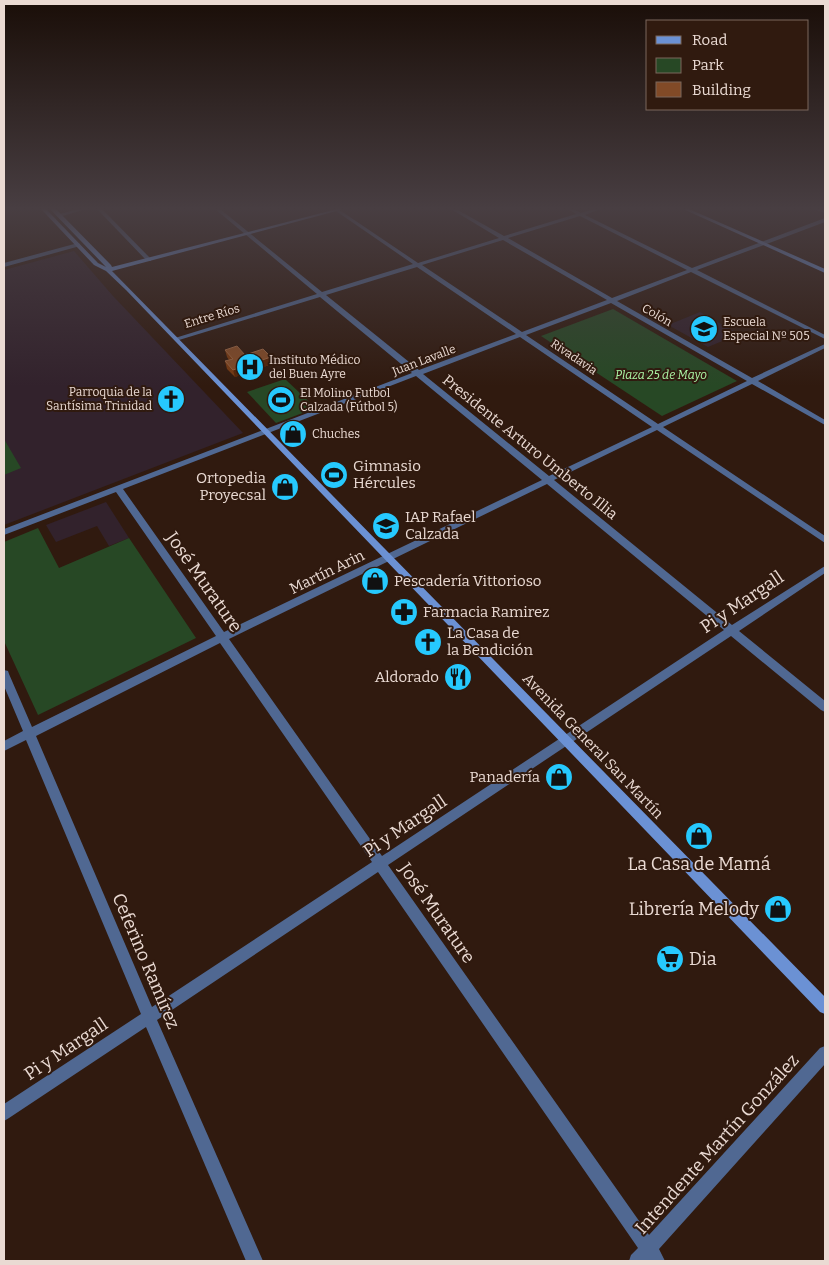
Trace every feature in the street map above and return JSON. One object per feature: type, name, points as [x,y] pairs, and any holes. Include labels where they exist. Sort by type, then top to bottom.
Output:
[{"type":"main road","name":"Avenida General San Martín","points":[[104,268],[266,430],[825,1007]]},
{"type":"main road","points":[[108,270],[116,268]]},
{"type":"street","name":"Presidente Arturo Umberto Illia","points":[[290,268],[825,707]]},
{"type":"street","name":"Entre Ríos","points":[[177,339],[408,268]]},
{"type":"street","name":"Rivadavia","points":[[422,268],[825,540]]},
{"type":"street","name":"Colón","points":[[554,268],[825,424]]},
{"type":"street","points":[[687,268],[825,337]]},
{"type":"street","name":"Juan Lavalle","points":[[4,532],[266,430],[420,374],[696,268]]},
{"type":"street","name":"Martín Arin","points":[[4,746],[221,638],[825,346]]},
{"type":"street","name":"José Murature","points":[[118,488],[653,1255]]},
{"type":"street","name":"Pi y Margall","points":[[4,1113],[825,569]]},
{"type":"street","name":"Ceferino Ramírez","points":[[4,674],[148,1017],[255,1261]]},
{"type":"street","name":"Intendente Martín González","points":[[637,1261],[653,1255],[825,1053]]},
{"type":"shaded area","points":[[11,268],[89,268],[243,433],[4,525],[4,270]]},
{"type":"shaded area","name":"Escuela Especial Nº 505","points":[[700,312],[739,334],[708,347],[668,325]]},
{"type":"shaded area","points":[[106,502],[129,538],[109,546],[97,526],[56,542],[46,525]]},
{"type":"green space","name":"Plaza 25 de Mayo","points":[[613,309],[737,381],[662,416],[541,336]]},
{"type":"green space","name":"El Molino Futbol Calzada (Fútbol 5)","points":[[285,379],[316,408],[276,423],[247,392]]},
{"type":"green space","points":[[4,439],[21,468],[4,475]]},
{"type":"green space","points":[[38,528],[59,568],[129,538],[196,638],[38,715],[4,641],[4,542]]},
{"type":"building","points":[[237,346],[245,355],[263,349],[271,357],[233,370],[225,361],[233,359],[225,350]]},
{"type":"place","name":"Escuela Especial Nº 505","points":[[704,329]]},
{"type":"place","name":"Instituto Médico del Buen Ayre","points":[[250,367]]},
{"type":"place","name":"Parroquia de la Santísima Trinidad","points":[[171,399]]},
{"type":"place","name":"El Molino Futbol Calzada (Fútbol 5)","points":[[281,400]]},
{"type":"place","name":"Chuches","points":[[293,434]]},
{"type":"place","name":"Gimnasio Hércules","points":[[334,475]]},
{"type":"place","name":"Ortopedia Proyecsal","points":[[285,487]]},
{"type":"place","name":"IAP Rafael Calzada","points":[[386,526]]},
{"type":"place","name":"Pescadería Vittorioso","points":[[375,581]]},
{"type":"place","name":"Farmacia Ramirez","points":[[404,612]]},
{"type":"place","name":"La Casa de la Bendición","points":[[428,642]]},
{"type":"place","name":"Aldorado","points":[[458,677]]},
{"type":"place","name":"Panadería","points":[[559,777]]},
{"type":"place","name":"La Casa de Mamá","points":[[699,836]]},
{"type":"place","name":"Librería Melody","points":[[778,909]]},
{"type":"place","name":"Dia","points":[[670,959]]}]
